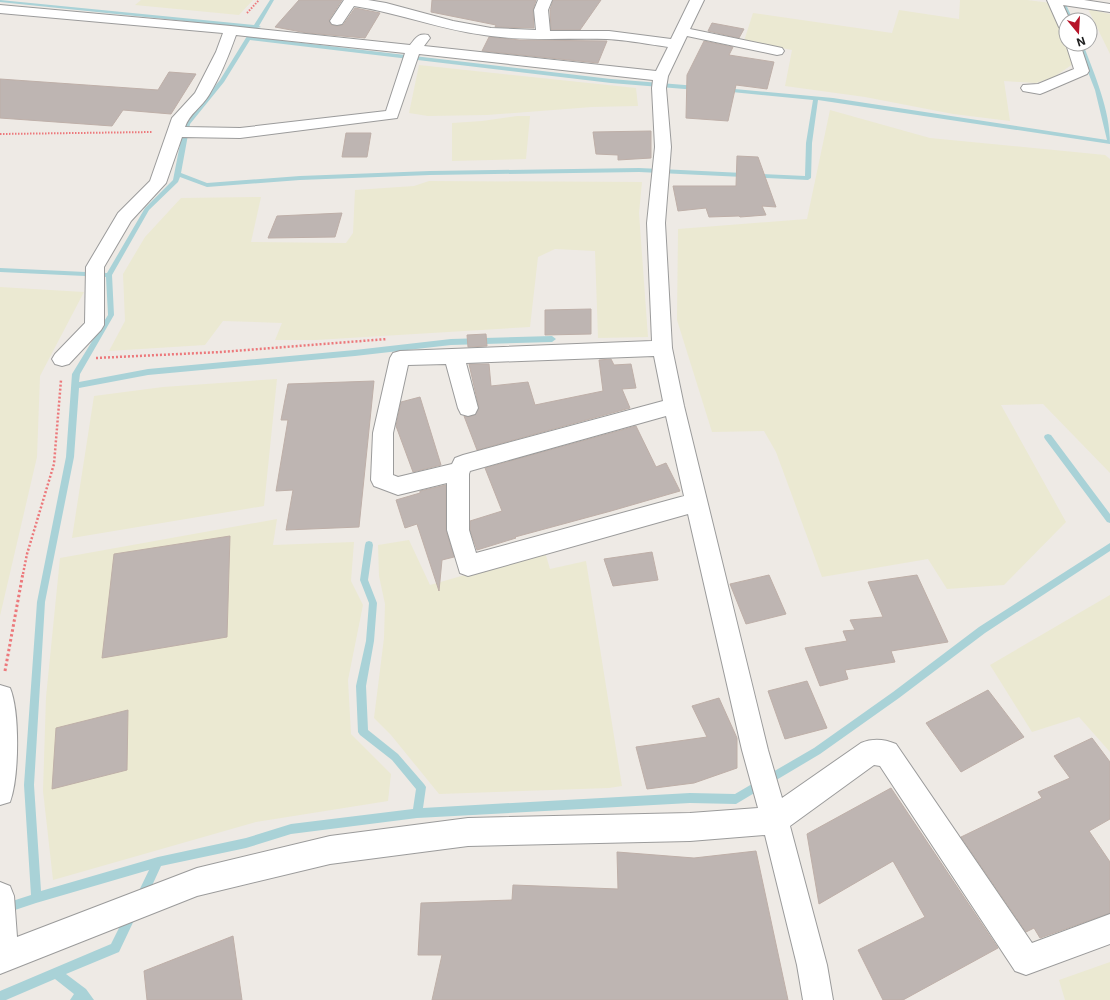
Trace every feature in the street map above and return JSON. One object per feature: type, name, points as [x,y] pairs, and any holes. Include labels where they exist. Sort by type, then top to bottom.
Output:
[{"type":"street","points":[[543,35],[541,10],[546,0]]},
{"type":"street","points":[[697,0],[660,82],[662,147],[656,223],[662,348],[696,502],[755,750],[775,820],[812,965],[818,1000]]},
{"type":"street","points":[[1060,12],[1056,0],[1110,8]]},
{"type":"street","points":[[337,21],[350,2],[386,8],[452,25],[491,32],[543,35],[609,35],[679,38],[777,51]]},
{"type":"street","points":[[56,14],[69,4]]},
{"type":"street","points":[[0,9],[231,30],[413,50],[660,82]]},
{"type":"street","points":[[176,132],[240,133],[392,115],[413,50],[428,32],[452,25]]},
{"type":"street","points":[[62,359],[94,325],[96,267],[124,217],[158,183],[180,118],[202,94],[223,52],[231,30]]},
{"type":"street","points":[[1028,88],[1040,88],[1082,71],[1076,52]]},
{"type":"street","points":[[459,471],[398,486],[382,480],[384,433],[400,358],[662,348]]},
{"type":"street","points":[[454,355],[468,408]]},
{"type":"street","points":[[674,406],[463,464],[459,471],[458,530],[468,566],[696,502]]},
{"type":"street","points":[[0,792],[4,748],[1,697]]},
{"type":"street","points":[[0,896],[2,958],[197,882],[330,850],[468,832],[690,827],[775,820],[870,752],[887,754],[1026,960],[1110,929]]},
{"type":"path","points":[[244,16],[259,0]]},
{"type":"path","points":[[0,134],[176,132]]},
{"type":"path","points":[[95,358],[221,352],[388,339]]},
{"type":"path","points":[[1,697],[9,647],[28,554],[54,464],[62,359]]},
{"type":"shaded area","points":[[141,0],[253,0],[239,15],[135,5]]},
{"type":"shaded area","points":[[960,0],[1027,0],[1051,3],[1058,22],[1058,52],[1069,52],[1073,64],[1054,77],[1036,83],[1004,81],[1010,121],[953,114],[865,97],[785,86],[792,50],[744,41],[753,13],[892,33],[899,10],[959,19]]},
{"type":"shaded area","points":[[1088,9],[1110,14],[1110,54],[1098,29],[1098,12],[1089,12]]},
{"type":"shaded area","points":[[419,65],[636,88],[638,106],[592,107],[487,115],[428,116],[409,113]]},
{"type":"shaded area","points":[[830,110],[930,138],[1105,155],[1110,159],[1110,473],[1043,404],[1001,405],[1066,522],[1004,585],[947,589],[928,559],[822,577],[776,452],[764,431],[712,432],[677,320],[678,229],[807,219]]},
{"type":"shaded area","points":[[517,116],[530,116],[526,159],[452,161],[452,123],[482,121]]},
{"type":"shaded area","points":[[429,181],[642,182],[639,213],[648,337],[598,338],[595,251],[555,249],[538,257],[530,327],[316,340],[275,340],[282,323],[223,321],[205,345],[109,351],[125,321],[123,274],[145,237],[181,198],[261,197],[251,242],[346,243],[353,233],[355,190],[414,186]]},
{"type":"shaded area","points":[[0,287],[84,292],[40,376],[37,457],[0,616]]},
{"type":"shaded area","points":[[277,379],[264,506],[72,538],[94,396],[163,387]]},
{"type":"shaded area","points":[[277,519],[273,545],[354,542],[351,581],[363,605],[348,680],[351,734],[391,774],[388,801],[256,822],[53,880],[43,791],[46,697],[60,558]]},
{"type":"shaded area","points":[[409,540],[430,585],[545,552],[550,569],[586,561],[622,786],[609,788],[439,794],[391,735],[374,718],[384,638],[385,604],[379,576],[378,545]]},
{"type":"shaded area","points":[[1110,595],[1110,752],[1079,717],[1032,732],[990,665]]},
{"type":"shaded area","points":[[1110,962],[1110,1000],[1065,1000],[1059,980]]},
{"type":"building","points":[[299,0],[342,0],[329,20],[331,25],[337,26],[343,25],[355,8],[380,13],[365,38],[307,33],[275,27]]},
{"type":"building","points":[[432,0],[536,0],[533,10],[534,28],[495,27],[496,25],[431,12]]},
{"type":"building","points":[[553,0],[601,0],[580,30],[551,30],[550,10]]},
{"type":"building","points":[[712,23],[744,29],[739,38],[708,31]]},
{"type":"building","points":[[489,37],[520,40],[607,41],[598,63],[482,51]]},
{"type":"building","points":[[704,41],[733,47],[729,55],[774,62],[767,89],[736,85],[728,121],[686,118],[687,75]]},
{"type":"building","points":[[169,72],[196,74],[171,114],[123,110],[112,126],[0,118],[0,79],[158,90]]},
{"type":"building","points":[[651,131],[651,158],[618,160],[618,155],[596,154],[593,132]]},
{"type":"building","points":[[346,133],[371,133],[367,157],[342,157]]},
{"type":"building","points":[[737,156],[758,157],[776,207],[762,206],[766,215],[740,217],[709,217],[706,208],[678,211],[673,186],[736,186]]},
{"type":"building","points":[[342,213],[335,237],[268,238],[277,216]]},
{"type":"building","points":[[591,309],[591,334],[545,335],[545,310]]},
{"type":"building","points":[[486,334],[487,346],[468,347],[467,335]]},
{"type":"building","points":[[611,359],[614,365],[631,364],[636,388],[622,389],[630,408],[477,450],[464,416],[468,417],[475,415],[479,408],[469,364],[489,364],[491,386],[528,382],[535,405],[603,391],[599,360]]},
{"type":"building","points":[[374,381],[359,527],[286,530],[293,490],[276,491],[288,420],[281,420],[288,384]]},
{"type":"building","points":[[420,397],[441,465],[413,472],[396,426],[401,402]]},
{"type":"building","points":[[636,426],[656,467],[666,463],[680,491],[515,537],[516,538],[477,550],[470,530],[470,521],[502,511],[485,468]]},
{"type":"building","points":[[446,485],[446,530],[454,557],[442,560],[439,591],[417,524],[405,528],[396,500],[420,493],[420,491]]},
{"type":"building","points":[[230,536],[227,637],[102,658],[114,554]]},
{"type":"building","points":[[652,552],[658,580],[613,586],[604,559]]},
{"type":"building","points":[[769,575],[786,614],[746,624],[730,584]]},
{"type":"building","points":[[917,575],[948,642],[891,651],[895,662],[845,670],[848,679],[820,686],[805,648],[847,641],[843,631],[855,630],[850,620],[883,617],[868,582]]},
{"type":"building","points":[[807,681],[827,728],[785,739],[768,691]]},
{"type":"building","points":[[988,690],[1024,737],[961,772],[926,723]]},
{"type":"building","points":[[719,698],[737,738],[737,768],[694,783],[647,789],[636,747],[707,737],[692,706]]},
{"type":"building","points":[[128,710],[127,770],[52,789],[56,728]]},
{"type":"building","points":[[1092,738],[1110,762],[1110,819],[1089,831],[1110,862],[1110,913],[1040,938],[1034,928],[1026,932],[961,837],[1042,798],[1038,792],[1070,778],[1054,756]]},
{"type":"building","points":[[891,788],[998,948],[903,1000],[883,1000],[858,950],[925,917],[893,861],[819,904],[807,834]]},
{"type":"building","points":[[756,851],[788,1000],[432,1000],[442,955],[418,955],[421,903],[512,900],[513,885],[618,889],[617,852],[694,858]]},
{"type":"building","points":[[233,936],[242,1000],[147,1000],[144,971]]},
{"type":"waterway","points":[[255,27],[272,0]]},
{"type":"waterway","points":[[1062,0],[1067,12]]},
{"type":"waterway","points":[[0,1],[255,27]]},
{"type":"waterway","points":[[249,38],[255,27]]},
{"type":"waterway","points":[[177,174],[187,124],[222,81],[249,38]]},
{"type":"waterway","points":[[249,38],[611,81],[697,88]]},
{"type":"waterway","points":[[816,98],[1110,142],[1098,90],[1083,52]]},
{"type":"waterway","points":[[724,90],[816,98]]},
{"type":"waterway","points":[[177,174],[207,185],[300,178],[430,173],[639,170],[808,178],[809,143],[816,98]]},
{"type":"waterway","points":[[109,275],[147,209],[176,181],[177,174]]},
{"type":"waterway","points":[[0,270],[109,275]]},
{"type":"waterway","points":[[75,386],[76,374],[111,315],[109,275]]},
{"type":"waterway","points":[[75,386],[148,372],[355,353],[451,342],[552,339]]},
{"type":"waterway","points":[[36,898],[29,785],[41,602],[70,457],[75,386]]},
{"type":"waterway","points":[[1048,437],[1110,520]]},
{"type":"waterway","points":[[369,545],[364,580],[373,603],[370,641],[361,686],[363,732],[395,757],[421,787],[417,813]]},
{"type":"waterway","points":[[417,813],[690,798],[736,799],[817,751],[896,695],[982,630],[1110,547]]},
{"type":"waterway","points":[[158,862],[246,843],[291,829],[417,813]]},
{"type":"waterway","points":[[36,898],[158,862]]},
{"type":"waterway","points":[[141,897],[158,862]]},
{"type":"waterway","points":[[0,910],[36,898]]},
{"type":"waterway","points":[[56,973],[115,948],[132,914]]},
{"type":"waterway","points":[[0,997],[56,973]]},
{"type":"waterway","points":[[56,973],[82,993]]},
{"type":"waterway","points":[[76,1000],[82,993]]},
{"type":"waterway","points":[[82,993],[88,1000]]}]
